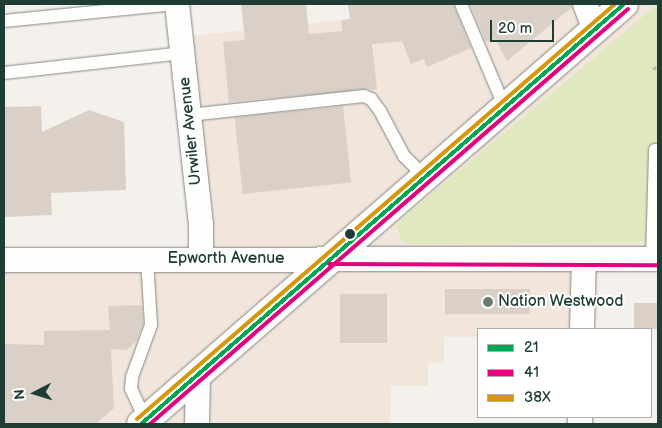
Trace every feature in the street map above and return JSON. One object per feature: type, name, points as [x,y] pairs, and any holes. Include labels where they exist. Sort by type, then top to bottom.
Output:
[{"type":"main road","points":[[143,422],[198,376],[329,258],[504,106],[590,16],[624,4]]},
{"type":"street","name":"Urwiler Avenue","points":[[176,4],[201,224],[201,259]]},
{"type":"street","name":"Epworth Avenue","points":[[4,260],[329,258],[655,259]]},
{"type":"street","points":[[582,328],[584,259]]},
{"type":"street","points":[[197,424],[198,376]]},
{"type":"lane","points":[[4,21],[176,4]]},
{"type":"lane","points":[[461,4],[504,106]]},
{"type":"lane","points":[[4,73],[182,53]]},
{"type":"lane","points":[[190,116],[364,96],[380,111],[404,156],[424,176]]},
{"type":"lane","points":[[655,259],[655,150],[658,150]]},
{"type":"lane","points":[[143,422],[131,389],[132,377],[152,324],[152,291],[147,259]]},
{"type":"path","points":[[653,69],[658,66]]},
{"type":"shaded area","points":[[377,4],[658,4],[658,259],[584,259],[582,328],[477,328],[477,337],[444,337],[444,363],[428,363],[428,386],[391,386],[390,424],[4,424],[4,260],[201,259],[181,37],[379,16]]},
{"type":"green space","points":[[658,4],[658,242],[409,244],[401,241],[397,226],[405,216]]},
{"type":"building","points":[[241,4],[306,4],[309,34],[342,31],[341,20],[350,19],[348,4],[453,4],[471,48],[427,67],[424,59],[411,64],[402,41],[372,44],[377,89],[229,102],[223,42],[245,40]]},
{"type":"building","points":[[470,4],[572,4],[572,7],[507,61],[495,39],[486,42]]},
{"type":"building","points":[[41,106],[42,132],[89,110],[124,122],[126,190],[51,193],[52,215],[4,217],[4,107]]},
{"type":"building","points":[[343,106],[351,183],[243,194],[235,117]]},
{"type":"building","name":"Nation Westwood","points":[[445,289],[530,289],[530,314],[445,314]]},
{"type":"building","points":[[340,294],[387,294],[387,343],[340,343]]},
{"type":"building","points":[[634,303],[658,303],[658,329],[634,328]]},
{"type":"building","points":[[142,305],[143,324],[137,341],[126,350],[111,349],[114,408],[96,424],[4,424],[4,344],[44,345],[44,331],[110,330],[108,306]]},
{"type":"transit line","name":"38X","points":[[137,419],[615,4]]},
{"type":"transit line","name":"21","points":[[141,424],[624,4]]},
{"type":"transit line","name":"41","points":[[150,424],[628,9]]},
{"type":"transit line","name":"41","points":[[329,264],[658,265]]},
{"type":"place","name":"Nation Westwood","points":[[488,302]]}]
